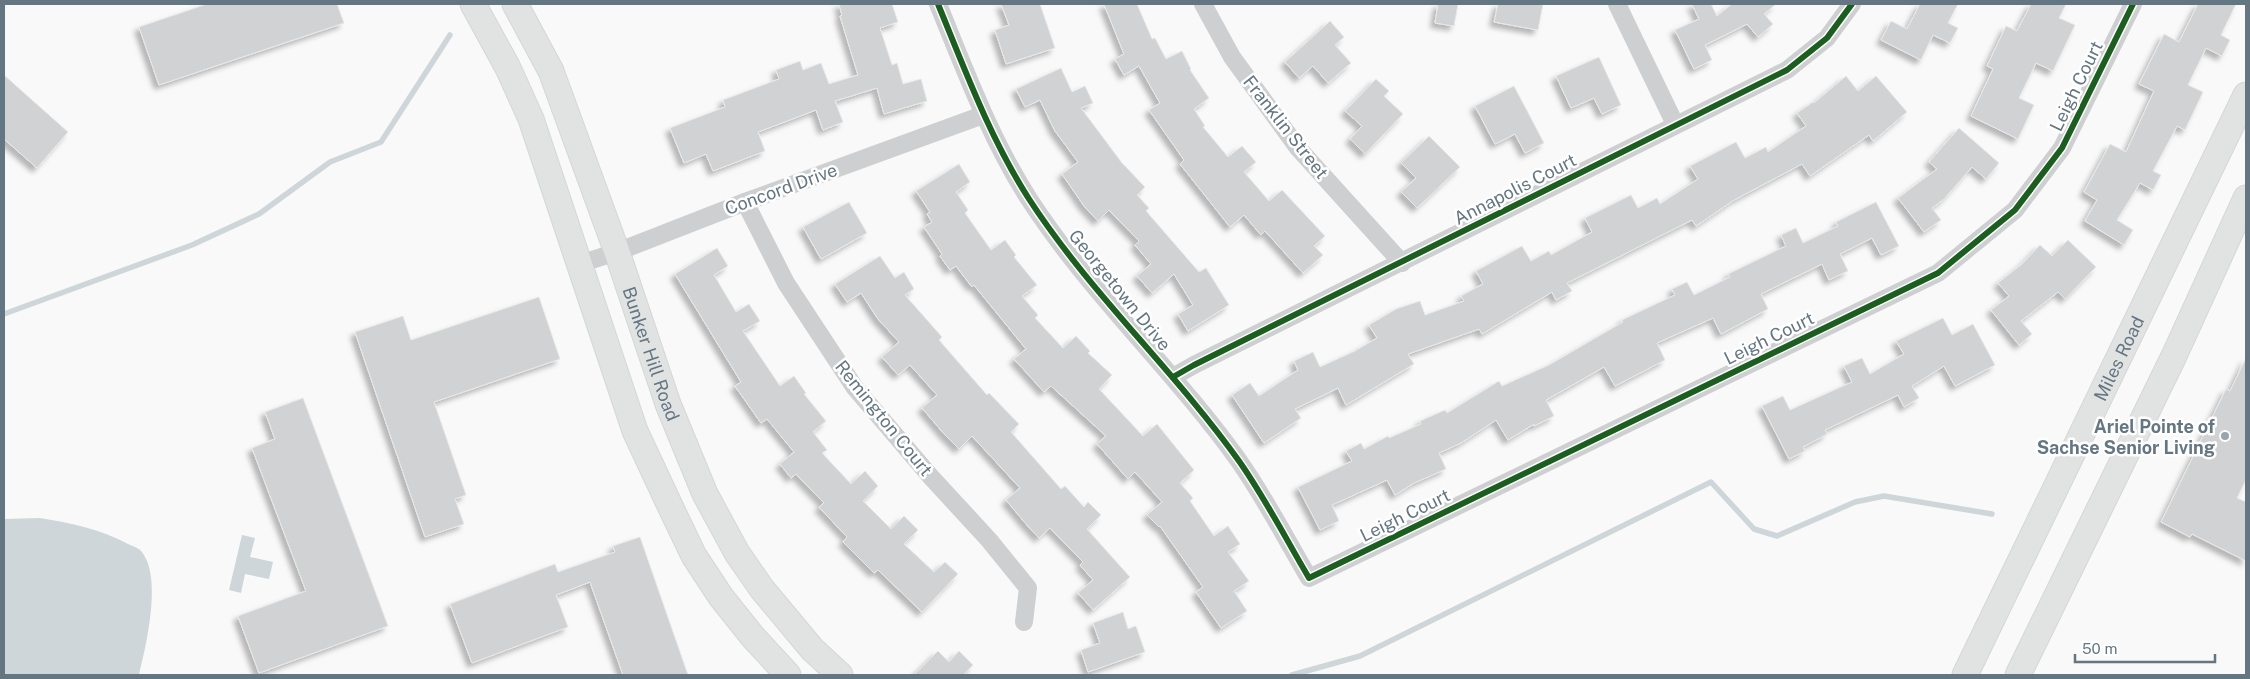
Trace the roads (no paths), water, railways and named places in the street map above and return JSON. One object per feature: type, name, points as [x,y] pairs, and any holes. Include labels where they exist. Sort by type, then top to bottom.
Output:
[{"type":"main road","points":[[473,4],[508,68],[531,119],[635,431],[694,556],[737,617],[788,675]]},
{"type":"main road","name":"Bunker Hill Road","points":[[515,4],[551,71],[617,252],[668,404],[705,494],[738,553],[762,589],[812,649],[840,675]]},
{"type":"main road","name":"Miles Road","points":[[1965,675],[2246,95]]},
{"type":"main road","points":[[2018,675],[2174,356],[2246,198]]},
{"type":"street","name":"Georgetown Drive","points":[[938,4],[983,115],[1029,198],[1094,288],[1173,378],[1240,462],[1309,578]]},
{"type":"street","name":"Franklin Street","points":[[1203,4],[1232,58],[1298,148],[1402,263]]},
{"type":"street","points":[[1617,4],[1675,124]]},
{"type":"street","name":"Annapolis Court","points":[[1173,378],[1194,365],[1402,263],[1675,124],[1787,70],[1827,38],[1852,4]]},
{"type":"street","name":"Leigh Court","points":[[1309,578],[1938,273],[2015,210],[2062,148],[2133,4]]},
{"type":"street","name":"Concord Drive","points":[[579,264],[617,252],[745,202],[983,115]]},
{"type":"street","name":"Remington Court","points":[[745,202],[786,283],[855,388],[931,477],[990,540],[1028,588],[1024,622]]},
{"type":"waterway","points":[[4,314],[192,245],[259,214],[330,162],[381,142],[450,35]]},
{"type":"waterway","points":[[1292,675],[1360,656],[1711,482],[1754,529],[1777,536],[1855,502],[1884,496],[1992,514]]},
{"type":"place","name":"Ariel Pointe of Sachse Senior Living","points":[[2225,436]]}]
